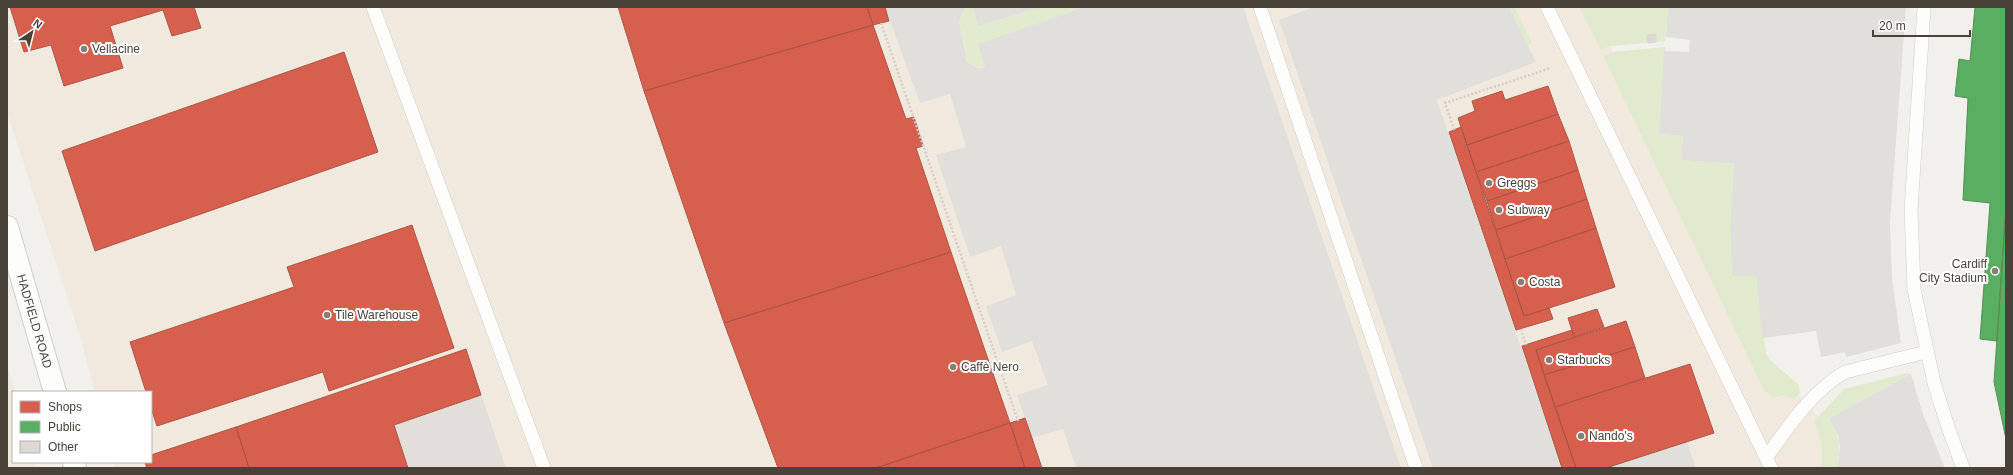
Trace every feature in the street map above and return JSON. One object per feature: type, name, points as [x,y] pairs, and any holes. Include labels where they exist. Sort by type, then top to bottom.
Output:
[{"type":"street","name":"HADFIELD ROAD","points":[[7,227],[55,391]]},
{"type":"lane","points":[[373,7],[544,468]]},
{"type":"lane","points":[[1260,7],[1416,468]]},
{"type":"lane","points":[[1546,7],[1768,463]]},
{"type":"lane","points":[[1924,7],[1912,210],[1914,289],[1926,352],[1949,430],[1963,468]]},
{"type":"lane","points":[[1768,463],[1793,421],[1834,378],[1845,372],[1926,352]]},
{"type":"path","points":[[881,23],[1018,420]]},
{"type":"path","points":[[1454,130],[1445,103],[1556,67]]},
{"type":"path","points":[[1521,329],[1526,345]]},
{"type":"shaded area","points":[[7,7],[1591,7],[1773,385],[1799,395],[1818,416],[1831,438],[1832,468],[114,468],[113,463],[152,463],[152,391],[95,391],[80,336],[7,113]]},
{"type":"shaded area","points":[[885,7],[965,7],[959,21],[967,61],[978,68],[985,67],[978,44],[1085,7],[1243,7],[1401,468],[1076,468],[1063,429],[1032,438],[1017,395],[1048,385],[1032,341],[1002,352],[986,306],[1016,295],[1001,246],[970,257],[936,155],[966,147],[950,94],[920,103]]},
{"type":"shaded area","points":[[973,7],[1041,7],[978,26]]},
{"type":"shaded area","points":[[1314,7],[1509,7],[1536,62],[1437,100],[1562,468],[1433,468],[1279,20]]},
{"type":"shaded area","points":[[1668,7],[1906,7],[1890,222],[1892,278],[1901,343],[1846,357],[1845,352],[1821,357],[1816,331],[1763,338],[1756,276],[1732,276],[1730,226],[1734,164],[1681,160],[1683,136],[1659,134],[1664,51],[1689,52],[1690,40],[1666,37]]},
{"type":"shaded area","points":[[466,349],[506,468],[249,468],[236,427]]},
{"type":"shaded area","points":[[7,364],[15,391],[12,391],[12,463],[34,463],[36,468],[7,468]]},
{"type":"shaded area","points":[[1911,374],[1923,414],[1945,468],[1837,468],[1840,447],[1838,435],[1829,418]]},
{"type":"shaded area","points":[[1687,442],[1696,468],[1606,468]]},
{"type":"green space","points":[[965,7],[973,7],[979,26],[1041,7],[1085,7],[978,44],[985,67],[973,66],[968,61],[959,21]]},
{"type":"green space","points":[[1509,7],[1514,7],[1532,43],[1528,45]]},
{"type":"green space","points":[[1579,7],[1668,7],[1665,41],[1656,42],[1655,34],[1647,35],[1648,43],[1610,46],[1601,50]]},
{"type":"green space","points":[[1665,47],[1659,134],[1683,136],[1681,160],[1734,164],[1730,226],[1732,276],[1756,275],[1766,354],[1771,361],[1799,385],[1800,393],[1794,399],[1784,395],[1774,398],[1764,390],[1603,56],[1613,52]]},
{"type":"green space","points":[[1907,373],[1911,374],[1829,418],[1836,431],[1839,442],[1837,468],[1821,468],[1821,444],[1819,432],[1814,421],[1844,389]]},
{"type":"building: Shops","name":"Vellacine","points":[[10,7],[194,7],[201,28],[172,36],[163,10],[110,26],[123,68],[64,86],[51,45],[24,52]]},
{"type":"building: Shops","points":[[618,7],[867,7],[873,25],[644,91]]},
{"type":"building: Shops","points":[[867,7],[885,7],[889,21],[873,25]]},
{"type":"building: Shops","points":[[873,25],[906,119],[914,117],[923,146],[916,148],[951,252],[724,323],[644,91]]},
{"type":"building: Shops","points":[[344,52],[378,152],[95,251],[62,151]]},
{"type":"building: Shops","points":[[1548,86],[1558,114],[1467,145],[1458,118],[1475,111],[1472,101],[1502,91],[1505,100]]},
{"type":"building: Shops","points":[[1558,114],[1569,141],[1476,172],[1467,145]]},
{"type":"building: Shops","points":[[1461,127],[1524,316],[1549,308],[1553,319],[1516,330],[1449,132]]},
{"type":"building: Shops","points":[[1569,141],[1578,170],[1487,201],[1476,172]]},
{"type":"building: Shops","points":[[1578,170],[1587,199],[1496,230],[1487,201]]},
{"type":"building: Shops","points":[[1587,199],[1596,228],[1505,259],[1496,230]]},
{"type":"building: Shops","name":"Tile Warehouse","points":[[412,225],[454,348],[329,391],[323,372],[157,426],[152,411],[152,391],[146,391],[130,342],[294,287],[287,267]]},
{"type":"building: Shops","points":[[1596,228],[1615,287],[1524,316],[1505,259]]},
{"type":"building: Shops","points":[[951,252],[1010,423],[876,468],[778,468],[724,323]]},
{"type":"building: Shops","points":[[1597,309],[1604,327],[1574,337],[1568,318]]},
{"type":"building: Shops","points":[[1626,321],[1635,347],[1544,375],[1536,350]]},
{"type":"building: Shops","points":[[1572,330],[1574,337],[1536,350],[1576,468],[1562,468],[1522,346]]},
{"type":"building: Shops","points":[[1635,347],[1645,378],[1555,407],[1544,375]]},
{"type":"building: Shops","points":[[466,349],[481,395],[394,425],[408,468],[249,468],[236,427]]},
{"type":"building: Shops","points":[[1690,364],[1714,433],[1606,468],[1576,468],[1555,407]]},
{"type":"building: Shops","points":[[1025,418],[1042,468],[1025,468],[1010,423]]},
{"type":"building: Shops","points":[[1010,423],[1025,468],[876,468]]},
{"type":"building: Shops","points":[[236,427],[249,468],[147,468],[145,463],[152,463],[152,455]]},
{"type":"building: Public","name":"Cardiff City Stadium","points":[[1975,7],[2006,7],[2006,207],[1997,341],[1980,339],[1990,203],[1963,200],[1968,98],[1955,96],[1959,59],[1970,61]]},
{"type":"building: Public","points":[[2006,207],[2006,439],[1994,382]]},
{"type":"building: Other","points":[[1656,34],[1656,42],[1648,43],[1647,35]]},
{"type":"place","name":"Vellacine","points":[[84,49]]},
{"type":"place","name":"Greggs","points":[[1489,183]]},
{"type":"place","name":"Subway","points":[[1499,210]]},
{"type":"place","name":"Cardiff City Stadium","points":[[1995,271]]},
{"type":"place","name":"Costa","points":[[1521,282]]},
{"type":"place","name":"Tile Warehouse","points":[[327,315]]},
{"type":"place","name":"Starbucks","points":[[1549,360]]},
{"type":"place","name":"Caffè Nero","points":[[953,367]]},
{"type":"place","name":"Nando's","points":[[1581,436]]}]
